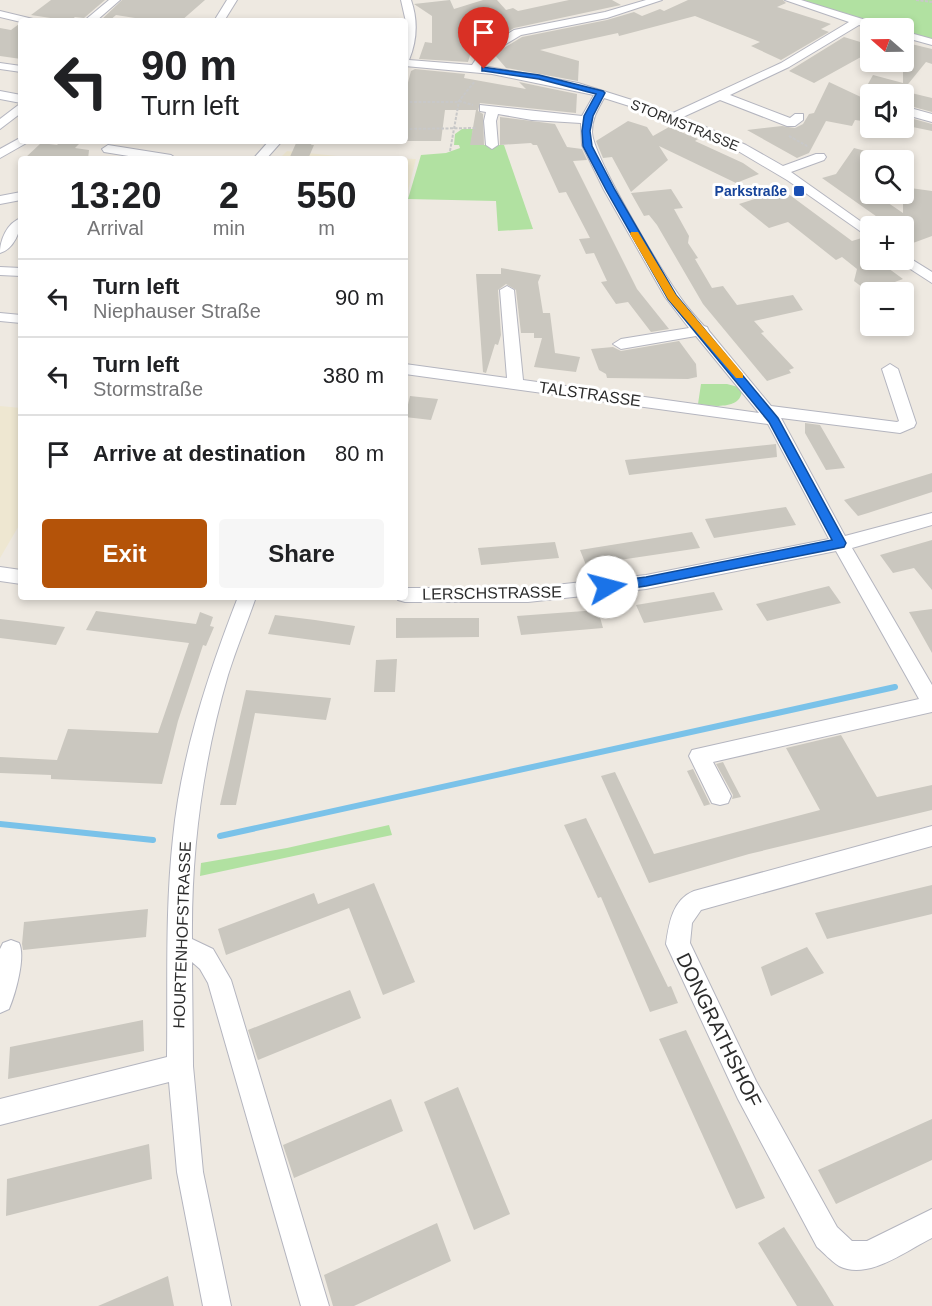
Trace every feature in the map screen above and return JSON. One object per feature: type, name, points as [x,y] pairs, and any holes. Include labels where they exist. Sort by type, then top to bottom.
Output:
[{"type":"street","points":[[93,18],[115,0]]},
{"type":"street","points":[[221,18],[232,0]]},
{"type":"street","points":[[406,0],[412,18],[408,41]]},
{"type":"street","points":[[480,68],[487,51],[518,32],[607,15],[657,0]]},
{"type":"street","points":[[790,0],[860,23]]},
{"type":"street","points":[[3,11],[21,18]]},
{"type":"street","points":[[0,22],[18,24]]},
{"type":"street","points":[[673,117],[785,64],[856,22]]},
{"type":"street","points":[[914,37],[932,42]]},
{"type":"street","name":"STORMSTRASSE","points":[[408,63],[480,68],[539,77],[601,93],[673,117],[743,148],[781,171],[860,227]]},
{"type":"street","points":[[0,66],[18,69]]},
{"type":"street","points":[[601,93],[587,120],[588,146],[645,253],[672,297],[702,330],[771,416],[932,704],[699,756],[720,796]]},
{"type":"street","points":[[0,95],[18,98]]},
{"type":"street","points":[[716,97],[791,123],[799,117]]},
{"type":"street","points":[[716,97],[778,123]]},
{"type":"street","points":[[492,145],[488,109],[532,116],[587,120]]},
{"type":"street","points":[[0,125],[18,110]]},
{"type":"street","points":[[914,113],[932,118]]},
{"type":"street","points":[[3,150],[18,144]]},
{"type":"street","points":[[262,156],[273,144]]},
{"type":"street","points":[[109,148],[154,156]]},
{"type":"street","points":[[781,171],[816,158]]},
{"type":"street","points":[[0,200],[18,197]]},
{"type":"street","points":[[0,249],[18,228]]},
{"type":"street","points":[[914,265],[930,275]]},
{"type":"street","points":[[0,271],[18,272]]},
{"type":"street","points":[[507,290],[515,383]]},
{"type":"street","points":[[0,316],[18,319]]},
{"type":"street","points":[[621,344],[702,330]]},
{"type":"street","name":"TALSTRASSE","points":[[408,369],[771,416],[900,428],[908,423],[890,369]]},
{"type":"street","name":"LERSCHSTRASSE","points":[[408,595],[528,595],[646,582],[840,543],[932,519]]},
{"type":"street","points":[[0,574],[18,577]]},
{"type":"street","name":"HOURTENHOFSTRASSE","points":[[217,1306],[190,1172],[180,1066],[179,948],[184,836],[193,782],[218,675],[246,600]]},
{"type":"street","name":"DONGRATHSHOF","points":[[932,836],[693,902],[681,920],[678,944],[747,1090],[827,1236],[847,1255],[869,1255],[932,1223]]},
{"type":"street","points":[[179,948],[195,950],[206,956],[219,980],[315,1306]]},
{"type":"street","points":[[0,1001],[11,951]]},
{"type":"street","points":[[0,1112],[180,1066]]},
{"type":"path","points":[[918,0],[932,3]]},
{"type":"path","points":[[450,151],[459,102],[480,68]]},
{"type":"path","points":[[408,102],[459,102]]},
{"type":"path","points":[[778,123],[769,125],[819,152],[807,157],[816,158]]},
{"type":"path","points":[[408,129],[491,128]]},
{"type":"shaded area","points":[[287,151],[337,156],[282,156]]},
{"type":"shaded area","points":[[408,159],[416,159],[408,191]]},
{"type":"shaded area","points":[[0,406],[18,408],[18,527],[0,558]]},
{"type":"green space","points":[[801,0],[932,0],[932,39],[914,34],[914,18],[860,18],[860,20]]},
{"type":"green space","points":[[462,129],[473,129],[471,145],[504,145],[533,229],[498,231],[496,201],[408,199],[421,155],[446,153],[460,148],[459,145],[454,145],[455,134]]},
{"type":"green space","points":[[701,384],[727,384],[742,388],[741,395],[732,404],[711,406],[698,404]]},
{"type":"green space","points":[[389,825],[392,835],[200,876],[201,863],[287,848]]},
{"type":"building","points":[[51,0],[105,0],[84,18],[50,18],[31,15]]},
{"type":"building","points":[[122,0],[205,0],[184,18],[135,18],[116,15],[112,18],[103,18]]},
{"type":"building","points":[[450,0],[454,9],[483,0],[497,0],[506,10],[513,8],[518,11],[569,0],[612,0],[621,5],[514,28],[485,45],[476,35],[468,62],[419,59],[425,42],[432,43],[432,16],[414,4]]},
{"type":"building","points":[[688,0],[783,0],[786,3],[777,7],[831,24],[821,29],[829,32],[781,60],[751,46],[760,42],[695,16],[619,36],[618,33],[540,50],[579,61],[578,81],[506,68],[494,54],[522,37],[607,20],[634,12],[642,16],[660,9],[664,11]]},
{"type":"building","points":[[18,25],[18,59],[0,56],[0,28],[11,30]]},
{"type":"building","points":[[844,37],[860,42],[860,58],[814,83],[789,71]]},
{"type":"building","points":[[914,45],[932,49],[932,64],[926,62],[908,84],[868,84],[873,75],[903,83],[903,72],[914,72]]},
{"type":"building","points":[[415,69],[465,74],[464,78],[526,89],[519,82],[577,94],[576,113],[480,103],[478,111],[483,114],[484,145],[470,145],[476,110],[445,110],[441,141],[408,141],[408,82],[411,71]]},
{"type":"building","points":[[829,82],[860,97],[860,121],[855,120],[852,126],[826,121],[809,153],[797,158],[747,130],[782,126],[795,128],[803,124],[809,114],[814,113]]},
{"type":"building","points":[[914,94],[932,98],[932,112],[914,107]]},
{"type":"building","points":[[500,117],[555,124],[567,147],[582,149],[587,160],[573,161],[637,289],[669,329],[651,332],[628,302],[616,304],[601,282],[607,281],[594,253],[586,254],[579,239],[590,238],[566,192],[559,193],[537,145],[531,143],[500,145]]},
{"type":"building","points":[[914,119],[932,124],[932,131],[914,127]]},
{"type":"building","points":[[628,121],[647,127],[653,136],[669,127],[698,139],[695,141],[743,163],[759,174],[736,183],[659,146],[668,160],[631,192],[612,157],[603,158],[596,141]]},
{"type":"building","points":[[40,144],[79,144],[75,148],[89,150],[88,156],[27,156]]},
{"type":"building","points":[[296,144],[314,145],[309,156],[290,156]]},
{"type":"building","points":[[854,148],[862,150],[860,204],[890,204],[903,213],[903,204],[914,204],[914,189],[932,191],[932,236],[914,243],[914,216],[876,216],[822,178],[836,174]]},
{"type":"building","points":[[671,189],[683,208],[674,209],[689,236],[688,243],[712,288],[723,286],[737,305],[793,295],[803,310],[754,321],[764,332],[761,333],[794,368],[789,370],[791,373],[767,381],[703,304],[657,225],[649,215],[644,216],[631,193]]},
{"type":"building","points":[[783,190],[852,241],[860,239],[860,270],[891,270],[903,279],[895,282],[860,282],[860,286],[854,281],[857,269],[842,257],[836,260],[788,222],[769,228],[739,204]]},
{"type":"building","points":[[501,268],[541,275],[538,282],[543,313],[550,313],[555,353],[580,357],[576,372],[534,367],[542,338],[534,338],[534,333],[521,333],[516,290],[506,284],[498,290],[501,335],[498,345],[495,344],[486,373],[483,372],[476,274],[501,274]]},
{"type":"building","points":[[679,341],[696,364],[697,377],[688,379],[607,378],[606,374],[599,370],[591,349],[613,347],[621,351]]},
{"type":"building","points":[[410,396],[438,399],[431,420],[408,417]]},
{"type":"building","points":[[805,423],[820,425],[845,468],[826,470],[805,433]]},
{"type":"building","points":[[776,444],[777,457],[629,475],[625,460]]},
{"type":"building","points":[[932,473],[932,492],[868,513],[858,516],[844,500]]},
{"type":"building","points":[[786,507],[796,525],[714,538],[705,519]]},
{"type":"building","points":[[692,532],[700,548],[586,565],[580,550]]},
{"type":"building","points":[[932,540],[932,590],[914,568],[893,573],[880,555]]},
{"type":"building","points":[[555,542],[559,558],[481,565],[478,548]]},
{"type":"building","points":[[829,586],[841,603],[767,621],[756,604]]},
{"type":"building","points":[[714,592],[723,610],[644,623],[636,605]]},
{"type":"building","points":[[932,609],[932,653],[909,612]]},
{"type":"building","points":[[598,610],[603,628],[521,635],[517,616]]},
{"type":"building","points":[[96,611],[196,624],[200,612],[213,617],[210,626],[214,627],[206,646],[203,645],[178,721],[162,784],[51,779],[51,775],[0,773],[0,757],[57,760],[68,729],[158,733],[189,643],[86,630]]},
{"type":"building","points":[[275,615],[355,626],[350,645],[268,634]]},
{"type":"building","points":[[396,618],[479,618],[479,637],[396,638]]},
{"type":"building","points":[[0,619],[65,627],[56,645],[0,638]]},
{"type":"building","points":[[397,659],[395,692],[374,692],[376,660]]},
{"type":"building","points":[[246,690],[331,698],[326,720],[255,713],[236,805],[220,805]]},
{"type":"building","points":[[841,735],[877,797],[932,785],[932,810],[749,854],[649,883],[601,776],[615,772],[654,854],[820,810],[786,748]]},
{"type":"building","points":[[723,762],[741,797],[732,799],[733,795],[716,764]]},
{"type":"building","points":[[693,769],[711,804],[704,806],[687,771]]},
{"type":"building","points":[[586,818],[668,987],[671,986],[678,1003],[650,1012],[601,897],[598,898],[564,825]]},
{"type":"building","points":[[374,883],[415,982],[383,995],[349,908],[226,955],[218,929],[314,893],[318,904]]},
{"type":"building","points":[[932,885],[932,914],[827,939],[815,913]]},
{"type":"building","points":[[148,909],[146,937],[23,950],[24,922]]},
{"type":"building","points":[[807,947],[824,973],[771,996],[761,967]]},
{"type":"building","points":[[350,990],[361,1018],[258,1060],[248,1030]]},
{"type":"building","points":[[143,1020],[144,1051],[8,1079],[10,1047]]},
{"type":"building","points":[[686,1030],[765,1198],[736,1209],[659,1039]]},
{"type":"building","points":[[458,1087],[510,1214],[474,1230],[424,1102]]},
{"type":"building","points":[[391,1099],[403,1131],[294,1178],[283,1145]]},
{"type":"building","points":[[932,1119],[932,1160],[836,1204],[818,1170]]},
{"type":"building","points":[[149,1144],[152,1179],[6,1216],[7,1179]]},
{"type":"building","points":[[437,1223],[451,1261],[354,1306],[333,1306],[324,1275]]},
{"type":"building","points":[[784,1227],[834,1306],[797,1306],[758,1243]]},
{"type":"building","points":[[168,1276],[174,1306],[98,1306]]},
{"type":"waterway","points":[[220,836],[895,687]]},
{"type":"waterway","points":[[0,824],[153,840]]},
{"type":"slow traffic","points":[[635,234],[672,297],[739,376]]},
{"type":"place","name":"Parkstraße","points":[[799,191]]},
{"type":"route","points":[[484,69],[539,77],[601,93],[588,116],[586,131],[588,146],[610,190],[672,297],[702,330],[774,420],[840,543],[646,582],[607,587]]}]
